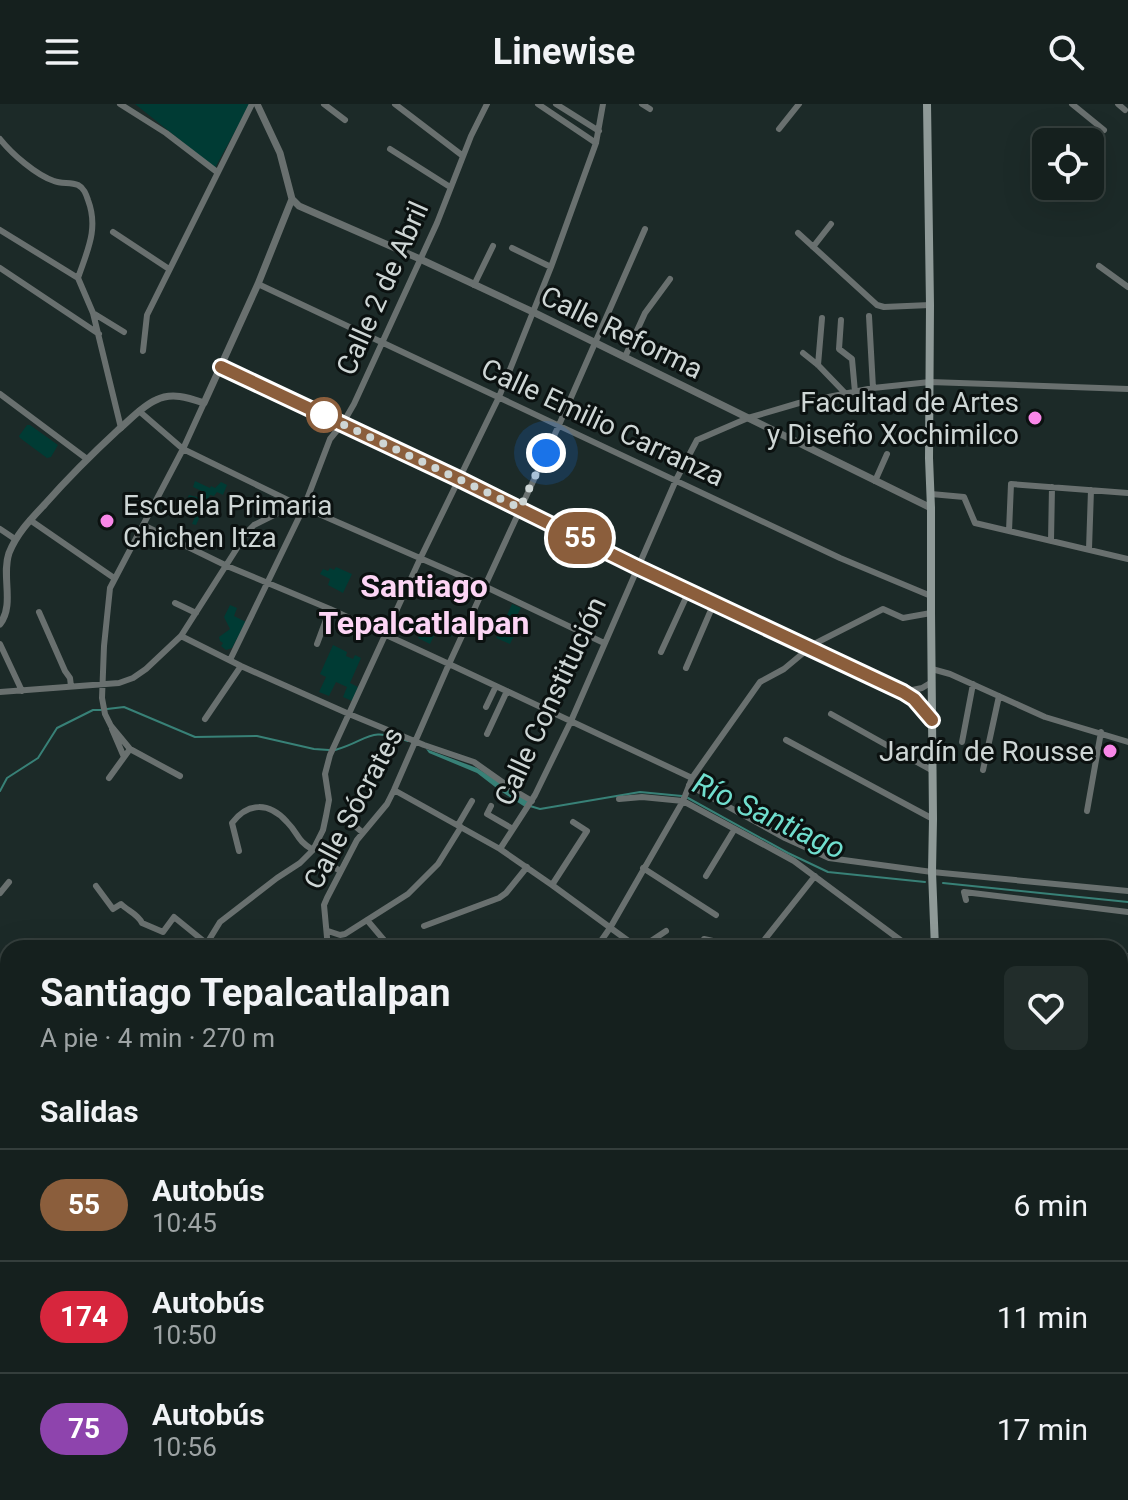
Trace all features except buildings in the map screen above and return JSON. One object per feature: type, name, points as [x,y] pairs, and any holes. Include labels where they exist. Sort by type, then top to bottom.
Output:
[{"type":"main road","points":[[927,104],[935,940]]},
{"type":"street","points":[[120,104],[166,133],[217,172]]},
{"type":"street","points":[[143,351],[147,315],[254,104]]},
{"type":"street","points":[[180,776],[130,749],[105,714],[102,698],[108,598],[114,578],[183,449],[221,367],[292,199],[280,153],[254,104]]},
{"type":"street","points":[[324,104],[345,120]]},
{"type":"street","points":[[395,104],[463,156]]},
{"type":"street","points":[[538,104],[596,143]]},
{"type":"street","points":[[556,104],[599,131]]},
{"type":"street","points":[[209,940],[220,922],[300,863],[313,850],[323,830],[329,800],[325,774],[330,755],[499,397],[596,143],[603,104]]},
{"type":"street","points":[[642,104],[650,109]]},
{"type":"street","points":[[779,129],[799,104]]},
{"type":"street","points":[[1072,104],[1102,128]]},
{"type":"street","points":[[1118,104],[1125,110]]},
{"type":"street","name":"Calle 2 de Abril","points":[[230,660],[304,507],[324,451],[354,404],[437,223],[485,105]]},
{"type":"street","points":[[0,139],[50,181],[82,187],[92,211],[94,228],[78,278]]},
{"type":"street","points":[[390,149],[450,187]]},
{"type":"street","name":"Calle Reforma","points":[[292,199],[299,206],[533,312],[931,508]]},
{"type":"street","points":[[813,247],[831,224]]},
{"type":"street","name":"Calle Sócrates","points":[[328,940],[324,905],[362,832],[387,804],[394,790],[645,229]]},
{"type":"street","points":[[0,230],[78,278],[93,313],[121,428]]},
{"type":"street","points":[[113,232],[169,269]]},
{"type":"street","points":[[798,233],[877,305],[930,305]]},
{"type":"street","points":[[474,285],[493,246]]},
{"type":"street","points":[[512,248],[551,267]]},
{"type":"street","points":[[1099,266],[1128,287]]},
{"type":"street","points":[[0,268],[99,334]]},
{"type":"street","points":[[625,357],[645,313],[670,279]]},
{"type":"street","name":"Calle Emilio Carranza","points":[[258,284],[840,558],[931,596]]},
{"type":"street","points":[[93,313],[124,332]]},
{"type":"street","points":[[869,316],[873,388]]},
{"type":"street","points":[[818,365],[822,318]]},
{"type":"street","points":[[841,320],[839,349],[852,359],[855,392]]},
{"type":"street","points":[[803,353],[845,393]]},
{"type":"street","points":[[221,367],[903,692],[914,699],[932,720]]},
{"type":"street","name":"Calle Constitución","points":[[500,849],[531,801],[571,721],[676,480],[697,440],[748,418],[799,403],[873,388],[930,382],[1128,389]]},
{"type":"street","points":[[0,394],[87,459]]},
{"type":"street","points":[[0,624],[7,609],[3,573],[15,539],[30,520],[87,459],[139,411],[166,397],[188,398],[204,403]]},
{"type":"street","points":[[139,411],[183,449],[296,504],[484,586],[604,643]]},
{"type":"street","points":[[875,481],[887,454]]},
{"type":"street","points":[[1009,531],[1011,484],[1128,493]]},
{"type":"street","points":[[1051,541],[1052,487]]},
{"type":"street","points":[[1089,549],[1091,490]]},
{"type":"street","points":[[931,494],[964,497],[975,523],[1128,559]]},
{"type":"street","points":[[0,692],[103,685],[133,678],[163,655],[181,636],[240,541],[254,525],[296,504]]},
{"type":"street","points":[[30,520],[114,578]]},
{"type":"street","points":[[143,525],[571,721],[773,832],[829,858],[932,872],[1128,891]]},
{"type":"street","points":[[0,529],[15,539]]},
{"type":"street","points":[[661,652],[689,591]]},
{"type":"street","points":[[175,603],[196,613]]},
{"type":"street","points":[[686,668],[714,603]]},
{"type":"street","points":[[317,644],[330,609]]},
{"type":"street","points":[[602,940],[689,785],[760,682],[784,669],[814,644],[883,609],[903,618],[931,613]]},
{"type":"street","points":[[39,612],[71,686]]},
{"type":"street","points":[[181,636],[349,714],[474,762],[531,801]]},
{"type":"street","points":[[0,644],[22,691]]},
{"type":"street","points":[[205,719],[241,666]]},
{"type":"street","points":[[932,669],[950,674],[1045,717],[1128,742]]},
{"type":"street","points":[[903,692],[922,688],[932,682]]},
{"type":"street","points":[[962,742],[973,684]]},
{"type":"street","points":[[486,707],[496,686]]},
{"type":"street","points":[[487,734],[507,691]]},
{"type":"street","points":[[983,770],[999,696]]},
{"type":"street","points":[[831,714],[933,771]]},
{"type":"street","points":[[111,726],[124,757]]},
{"type":"street","points":[[1087,811],[1101,732]]},
{"type":"street","points":[[786,740],[933,819]]},
{"type":"street","points":[[109,778],[130,749]]},
{"type":"street","points":[[394,790],[500,849],[627,940]]},
{"type":"street","points":[[619,799],[683,800],[794,861],[898,939]]},
{"type":"street","points":[[328,931],[345,934],[408,894],[438,864],[472,801]]},
{"type":"street","points":[[491,806],[487,814],[513,829]]},
{"type":"street","points":[[239,851],[232,823],[242,812],[254,807],[267,808],[281,817],[298,839],[313,850]]},
{"type":"street","points":[[349,821],[362,832]]},
{"type":"street","points":[[552,885],[587,831],[573,822]]},
{"type":"street","points":[[706,876],[734,830]]},
{"type":"street","points":[[329,865],[341,871]]},
{"type":"street","points":[[424,926],[499,898],[527,867]]},
{"type":"street","points":[[643,868],[716,915]]},
{"type":"street","points":[[764,940],[815,876]]},
{"type":"street","points":[[0,893],[9,882]]},
{"type":"street","points":[[96,886],[113,909],[121,904],[139,916],[142,923],[163,932],[174,917],[199,940]]},
{"type":"street","points":[[966,900],[964,892],[1128,912]]},
{"type":"street","points":[[367,920],[384,940]]},
{"type":"street","points":[[652,940],[666,931]]},
{"type":"shaded area","points":[[135,104],[250,104],[215,168]]},
{"type":"shaded area","points":[[27,425],[58,445],[51,457],[47,458],[20,438]]},
{"type":"shaded area","points":[[195,481],[210,488],[221,482],[227,485],[223,495],[217,492],[214,496],[210,495],[206,511],[203,510],[196,525],[192,524],[194,511],[191,510],[189,514],[182,510],[189,495],[201,498],[204,492],[193,487]]},
{"type":"shaded area","points":[[336,567],[352,574],[343,593],[328,585],[330,579],[320,574],[323,569],[328,571]]},
{"type":"shaded area","points":[[512,604],[521,608],[515,619],[521,622],[510,644],[496,638],[499,632],[496,630],[500,623],[503,624]]},
{"type":"shaded area","points":[[230,605],[237,608],[234,616],[246,622],[232,648],[226,650],[221,646],[223,643],[219,637],[230,629],[224,617]]},
{"type":"shaded area","points":[[431,613],[442,619],[440,625],[445,628],[448,623],[456,627],[451,637],[437,630],[430,644],[418,638]]},
{"type":"shaded area","points":[[333,645],[347,652],[346,656],[361,658],[350,683],[358,687],[352,701],[343,697],[347,687],[336,682],[329,696],[319,692],[326,677],[320,674]]},
{"type":"shaded area","points":[[426,749],[477,768],[529,802],[525,807],[477,773]]},
{"type":"waterway","name":"Río Santiago","points":[[107,709],[124,707],[195,737],[257,736],[329,750]]},
{"type":"waterway","name":"Río Santiago","points":[[0,791],[7,778],[38,758],[57,728],[93,710],[101,710]]},
{"type":"waterway","name":"Río Santiago","points":[[335,750],[376,735],[408,741]]},
{"type":"waterway","name":"Río Santiago","points":[[530,806],[540,809],[640,792],[682,796]]},
{"type":"waterway","name":"Río Santiago","points":[[688,798],[828,872],[925,882]]},
{"type":"waterway","name":"Río Santiago","points":[[943,883],[1128,902]]},
{"type":"bus line","name":"55","points":[[221,367],[903,692],[914,699],[932,720]]},
{"type":"place","name":"Facultad de Artes y Diseño Xochimilco","points":[[1035,418]]},
{"type":"place","name":"Escuela Primaria Chichen Itza","points":[[107,521]]},
{"type":"place","name":"Jardín de Rousse","points":[[1110,751]]},
{"type":"district","name":"Santiago Tepalcatlalpan","points":[[424,604]]},
{"type":"route","points":[[324,415],[321,414],[520,508],[546,453]]}]
